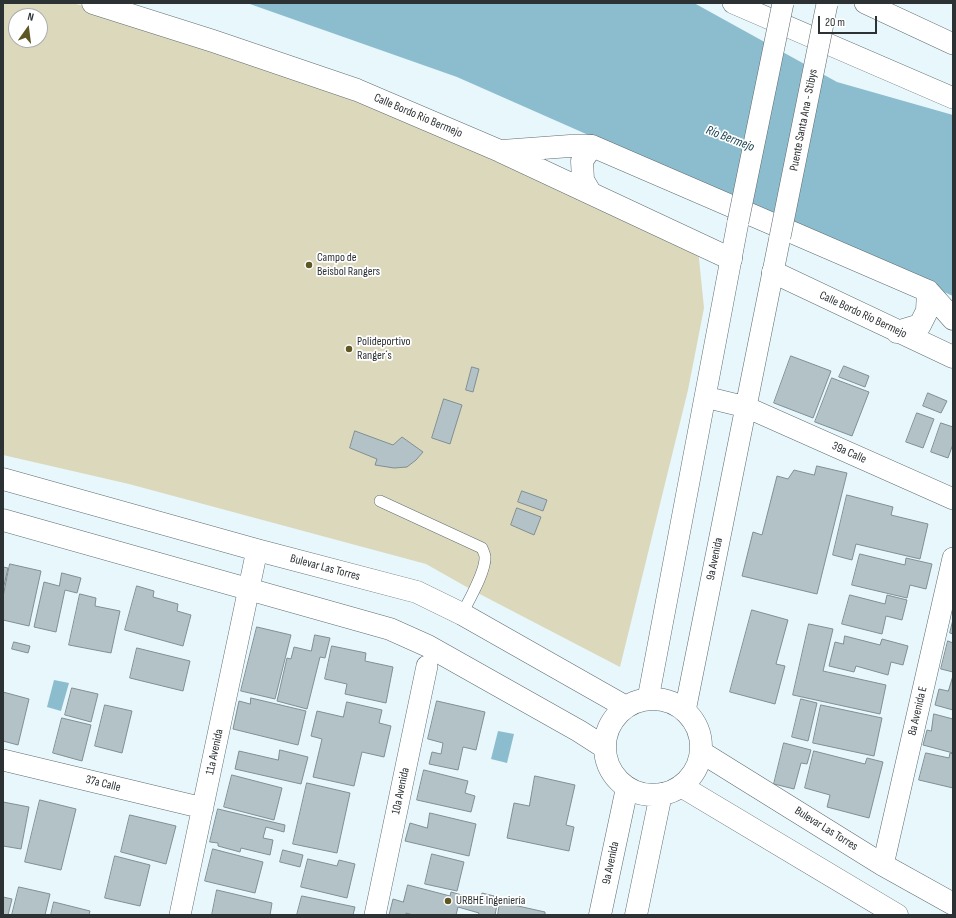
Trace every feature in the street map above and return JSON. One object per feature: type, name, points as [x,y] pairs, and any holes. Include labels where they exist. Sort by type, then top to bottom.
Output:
[{"type":"street","name":"Calle Bordo Río Bermejo","points":[[92,3],[213,41],[357,90],[500,151],[732,259]]},
{"type":"street","points":[[733,3],[953,98]]},
{"type":"street","points":[[648,699],[738,222],[783,3]]},
{"type":"street","name":"Puente Santa Ana - Stibys","points":[[780,237],[827,3]]},
{"type":"street","points":[[865,3],[953,44]]},
{"type":"street","points":[[500,151],[592,146],[928,291],[953,319]]},
{"type":"street","points":[[590,192],[583,180],[582,161],[592,146]]},
{"type":"street","name":"9a Avenida","points":[[685,711],[780,237]]},
{"type":"street","name":"Calle Bordo Río Bermejo","points":[[773,272],[897,332],[953,357]]},
{"type":"street","points":[[897,332],[920,325],[927,311],[928,291]]},
{"type":"street","points":[[705,397],[746,407]]},
{"type":"street","name":"39a Calle","points":[[746,407],[953,499]]},
{"type":"street","name":"Bulevar Las Torres","points":[[3,479],[257,550],[417,592],[462,614],[626,707]]},
{"type":"street","points":[[3,520],[390,629],[428,646],[579,731],[604,747]]},
{"type":"street","points":[[249,590],[257,550]]},
{"type":"street","name":"8a Avenida E","points":[[883,865],[953,558]]},
{"type":"street","name":"11a Avenida","points":[[180,915],[249,590]]},
{"type":"street","name":"10a Avenida","points":[[375,915],[427,666]]},
{"type":"street","points":[[648,699],[661,699],[674,704],[685,711],[694,722],[700,736],[701,752],[698,765],[691,777],[681,786],[671,792],[649,795],[638,793],[627,788],[615,777],[607,763],[604,747],[607,731],[614,718],[626,707],[636,701],[648,699]]},
{"type":"street","name":"Bulevar Las Torres","points":[[701,752],[883,865],[953,904]]},
{"type":"street","name":"37a Calle","points":[[3,760],[203,808]]},
{"type":"street","points":[[681,786],[897,915]]},
{"type":"street","name":"9a Avenida","points":[[600,915],[627,788]]},
{"type":"street","points":[[636,915],[661,794]]},
{"type":"lane","points":[[380,502],[482,548],[485,559],[484,565],[480,577],[462,614]]},
{"type":"shaded area","name":"Polideportivo Ranger´s","points":[[3,3],[72,3],[150,23],[380,105],[698,249],[704,308],[688,390],[620,667],[472,590],[426,564],[129,484],[3,455]]},
{"type":"water","name":"Río Bermejo","points":[[247,3],[694,3],[837,82],[953,115],[953,296],[457,77]]},
{"type":"water","points":[[54,680],[69,683],[61,711],[47,707]]},
{"type":"water","points":[[498,731],[514,734],[507,763],[491,759]]},
{"type":"building","points":[[791,356],[831,371],[813,418],[774,403]]},
{"type":"building","points":[[844,366],[869,376],[865,387],[839,377]]},
{"type":"building","points":[[472,367],[479,369],[473,392],[466,390]]},
{"type":"building","points":[[832,378],[869,392],[852,436],[815,422]]},
{"type":"building","points":[[928,393],[947,401],[941,413],[923,406]]},
{"type":"building","points":[[444,399],[462,405],[450,444],[432,438]]},
{"type":"building","points":[[917,413],[934,419],[923,448],[906,442]]},
{"type":"building","points":[[941,423],[953,427],[953,444],[948,458],[931,452]]},
{"type":"building","points":[[355,431],[393,445],[402,437],[423,452],[407,467],[394,468],[375,465],[377,459],[350,448]]},
{"type":"building","points":[[817,466],[847,473],[817,594],[742,576],[753,532],[762,535],[777,476],[788,479],[794,470],[814,475]]},
{"type":"building","points":[[522,491],[547,500],[543,511],[518,502]]},
{"type":"building","points":[[847,495],[893,507],[891,515],[928,524],[920,559],[856,544],[852,560],[833,555]]},
{"type":"building","points":[[517,508],[541,517],[534,535],[511,525]]},
{"type":"building","points":[[860,554],[905,565],[906,558],[932,564],[926,589],[910,585],[907,598],[852,585]]},
{"type":"building","points":[[10,564],[41,571],[29,626],[3,620],[3,597]]},
{"type":"building","points":[[3,567],[8,568],[3,590]]},
{"type":"building","points":[[62,573],[81,578],[77,593],[65,590],[56,632],[34,627],[44,582],[59,586]]},
{"type":"building","points":[[137,586],[154,591],[153,597],[178,604],[177,611],[191,615],[183,646],[125,630]]},
{"type":"building","points":[[80,594],[96,598],[95,606],[120,611],[111,653],[69,645]]},
{"type":"building","points":[[850,595],[885,604],[887,595],[907,600],[902,620],[886,616],[882,634],[842,624]]},
{"type":"building","points":[[752,610],[788,620],[776,664],[785,666],[775,704],[730,692]]},
{"type":"building","points":[[953,620],[953,634],[950,633]]},
{"type":"building","points":[[809,624],[833,629],[823,671],[886,685],[880,714],[793,695]]},
{"type":"building","points":[[257,627],[291,635],[275,699],[241,691]]},
{"type":"building","points":[[315,635],[330,638],[325,658],[320,657],[307,709],[277,701],[287,658],[291,659],[294,647],[311,651]]},
{"type":"building","points":[[845,636],[880,645],[882,639],[908,646],[903,665],[891,662],[888,675],[856,666],[854,672],[829,666],[835,642],[843,644]]},
{"type":"building","points":[[948,641],[953,643],[953,672],[941,669]]},
{"type":"building","points":[[14,642],[30,646],[28,653],[12,649]]},
{"type":"building","points":[[332,646],[366,653],[365,661],[393,667],[386,703],[345,694],[347,684],[325,679]]},
{"type":"building","points":[[137,648],[190,661],[183,691],[130,678]]},
{"type":"building","points":[[953,676],[953,710],[935,705],[939,689],[948,691]]},
{"type":"building","points":[[72,688],[98,694],[91,722],[65,715]]},
{"type":"building","points":[[3,692],[29,699],[18,745],[3,741]]},
{"type":"building","points":[[251,698],[306,711],[298,745],[233,729],[239,701],[250,704]]},
{"type":"building","points":[[801,699],[817,703],[808,741],[792,737]]},
{"type":"building","points":[[437,701],[485,712],[476,750],[463,747],[458,770],[429,764],[432,752],[441,754],[443,743],[428,739]]},
{"type":"building","points":[[347,702],[382,710],[379,723],[391,726],[384,757],[362,752],[354,786],[313,777],[322,739],[311,736],[317,711],[343,717]]},
{"type":"building","points":[[105,705],[132,711],[122,753],[95,746]]},
{"type":"building","points":[[821,705],[882,718],[874,756],[813,743]]},
{"type":"building","points":[[934,714],[953,719],[953,753],[923,745],[927,730],[931,731]]},
{"type":"building","points":[[62,718],[91,725],[82,761],[53,753]]},
{"type":"building","points":[[784,743],[811,750],[807,764],[801,763],[794,789],[774,784]]},
{"type":"building","points":[[280,750],[308,757],[301,784],[235,769],[239,751],[278,760]]},
{"type":"building","points":[[814,751],[865,764],[867,758],[883,762],[869,818],[827,807],[830,795],[805,788]]},
{"type":"building","points":[[926,753],[949,758],[950,753],[953,754],[953,788],[919,780]]},
{"type":"building","points":[[424,770],[468,781],[465,793],[475,796],[471,812],[417,800]]},
{"type":"building","points":[[232,775],[282,788],[274,820],[224,807]]},
{"type":"building","points":[[535,776],[575,785],[566,825],[574,827],[569,851],[507,838],[514,803],[529,806]]},
{"type":"building","points":[[307,783],[350,793],[337,853],[293,844]]},
{"type":"building","points":[[40,800],[76,809],[61,870],[25,862]]},
{"type":"building","points":[[3,802],[29,807],[21,849],[3,846]]},
{"type":"building","points":[[218,809],[285,825],[284,832],[266,827],[263,838],[273,840],[270,855],[241,848],[240,852],[218,846],[218,843],[210,842]]},
{"type":"building","points":[[430,813],[476,824],[469,856],[405,841],[410,823],[427,828]]},
{"type":"building","points":[[130,815],[176,826],[166,864],[121,852]]},
{"type":"building","points":[[213,849],[263,862],[255,893],[205,881]]},
{"type":"building","points":[[283,850],[303,855],[300,867],[280,862]]},
{"type":"building","points":[[432,854],[464,862],[457,891],[425,884]]},
{"type":"building","points":[[115,856],[150,865],[140,906],[105,898]]},
{"type":"building","points":[[308,859],[337,866],[339,860],[355,864],[347,898],[301,887]]},
{"type":"building","name":"URBHE Ingeniería","points":[[408,885],[450,896],[451,892],[480,900],[482,893],[494,896],[492,904],[497,905],[495,915],[478,915],[479,913],[458,907],[456,915],[413,915],[406,913],[406,915],[389,915],[393,899],[403,902]]},
{"type":"building","points":[[19,887],[50,894],[45,915],[12,915]]},
{"type":"building","points":[[217,890],[272,903],[270,915],[212,915]]},
{"type":"building","points":[[302,896],[355,907],[353,915],[297,915]]},
{"type":"building","points":[[3,897],[12,899],[8,915],[3,915]]},
{"type":"building","points":[[54,902],[90,911],[89,915],[51,915]]},
{"type":"building","points":[[500,902],[545,912],[545,915],[498,915]]},
{"type":"place","name":"Campo de Beisbol Rangers","points":[[309,265]]},
{"type":"place","name":"Polideportivo Ranger´s","points":[[349,349]]},
{"type":"place","name":"URBHE Ingeniería","points":[[448,901]]}]
